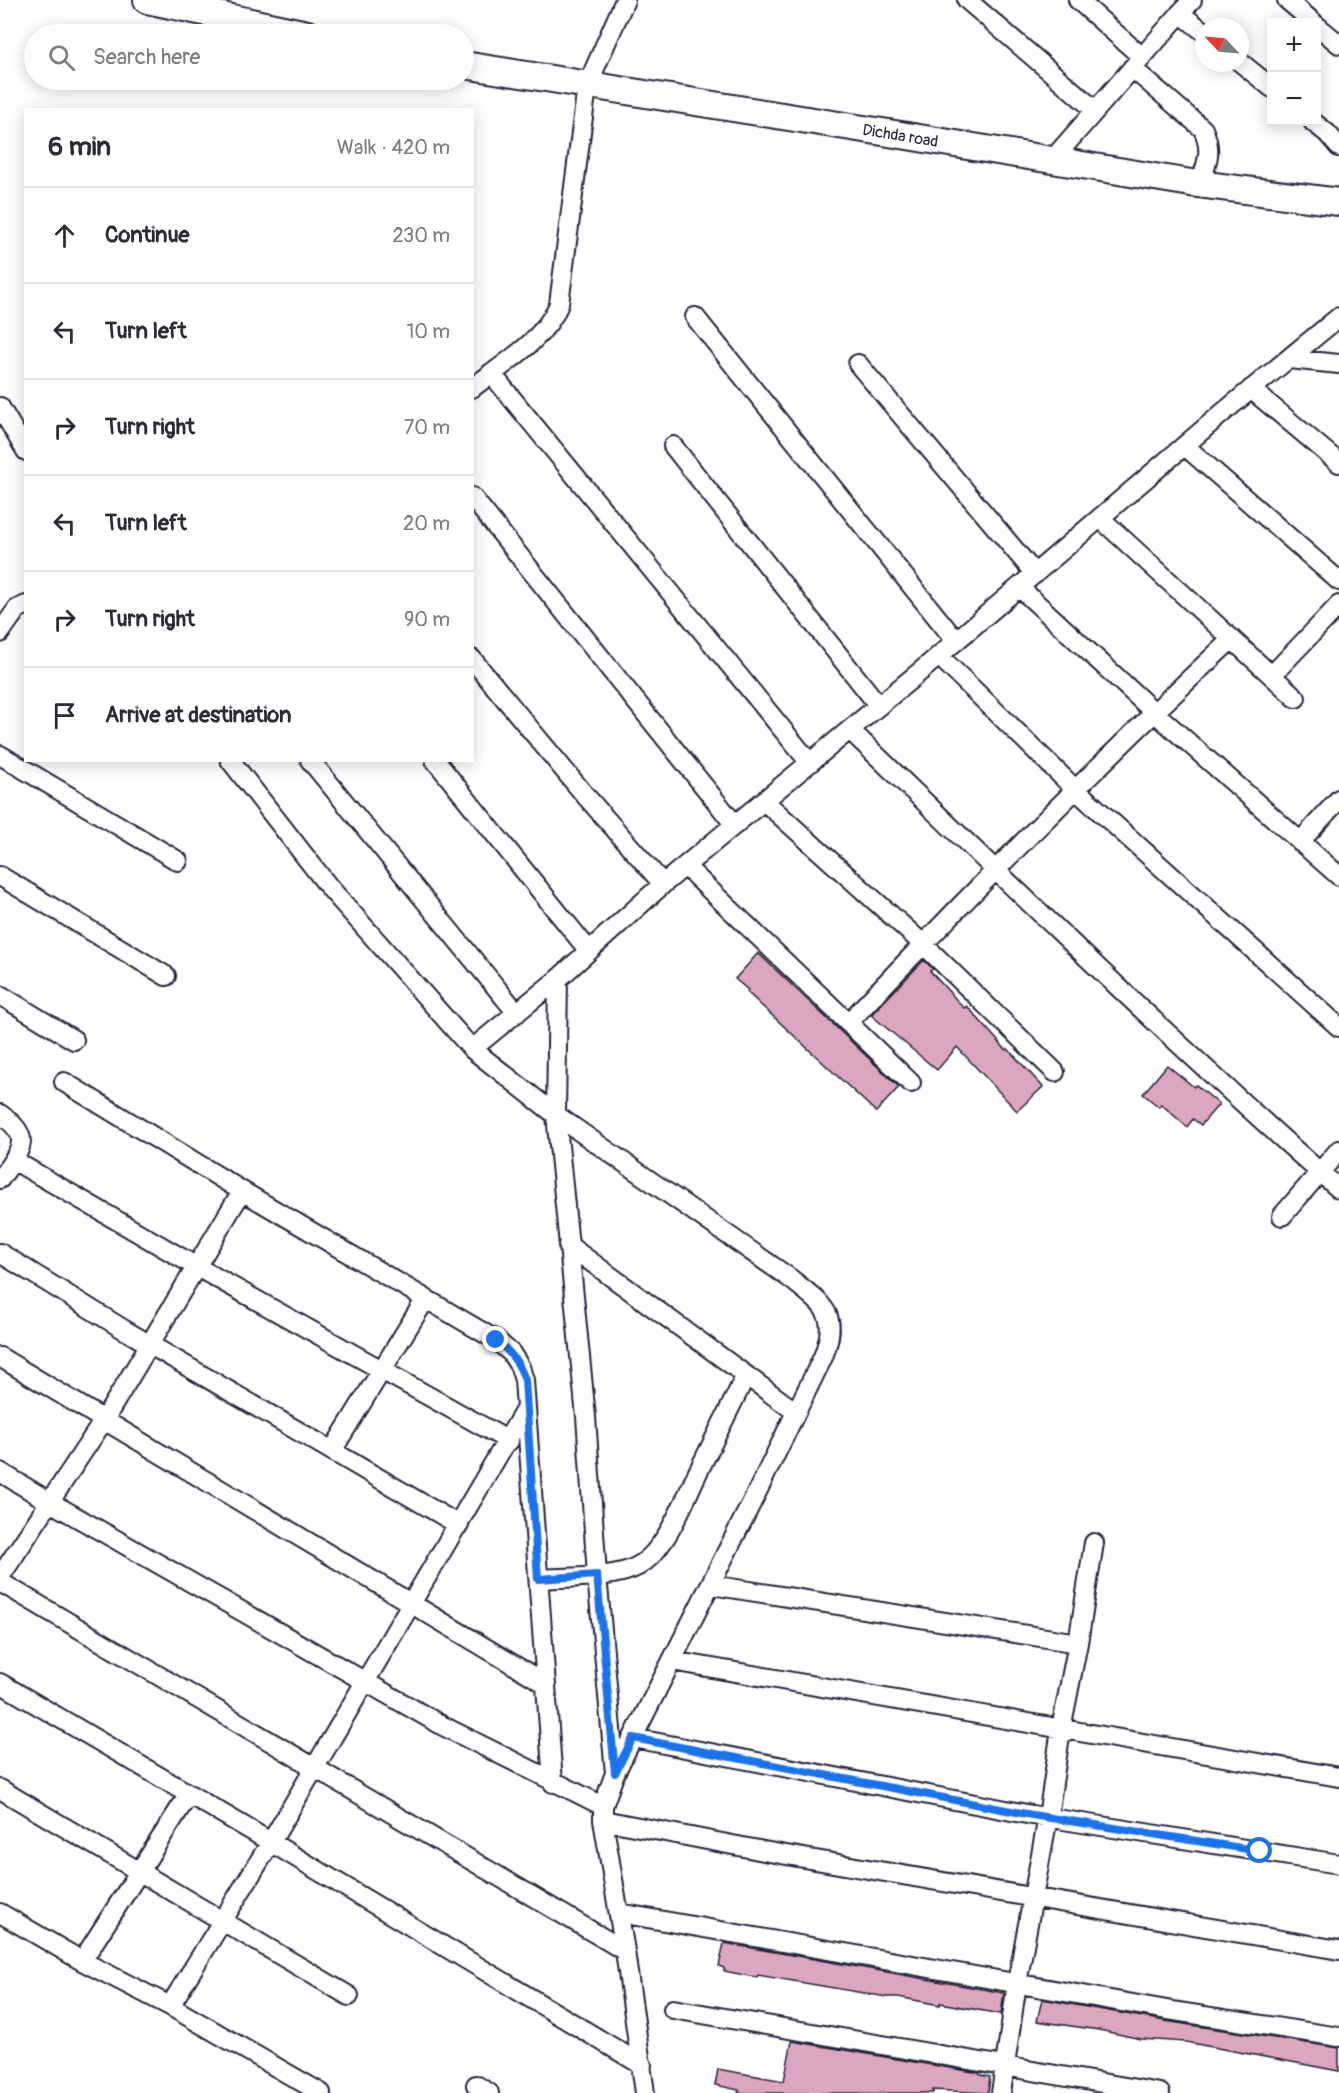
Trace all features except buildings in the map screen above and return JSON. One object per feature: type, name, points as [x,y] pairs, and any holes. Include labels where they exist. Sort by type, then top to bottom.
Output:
[{"type":"main road","points":[[147,0],[260,24]]},
{"type":"main road","name":"Dichda road","points":[[474,67],[1200,184],[1339,202]]},
{"type":"street","points":[[474,386],[543,332],[554,318],[559,304],[587,86],[625,0]]},
{"type":"street","points":[[967,0],[1095,110]]},
{"type":"street","points":[[1078,0],[1203,129],[1209,142],[1209,156],[1200,184]]},
{"type":"street","points":[[1287,0],[1308,18]]},
{"type":"street","points":[[1052,160],[1186,7],[1195,20]]},
{"type":"street","points":[[1321,29],[1339,45]]},
{"type":"street","points":[[1249,69],[1267,84]]},
{"type":"street","points":[[1318,126],[1339,147]]},
{"type":"street","points":[[695,317],[956,641]]},
{"type":"street","points":[[472,1049],[558,979],[663,884],[939,656],[1251,389],[1339,317]]},
{"type":"street","points":[[1289,359],[1339,364]]},
{"type":"street","points":[[858,364],[1035,574]]},
{"type":"street","points":[[491,373],[810,763]]},
{"type":"street","points":[[1251,389],[1339,463]]},
{"type":"street","points":[[0,407],[24,448]]},
{"type":"street","points":[[673,446],[879,706]]},
{"type":"street","points":[[1185,446],[1339,581]]},
{"type":"street","points":[[474,500],[735,825]]},
{"type":"street","points":[[1100,518],[1296,698]]},
{"type":"street","points":[[1019,587],[1154,712],[1339,876]]},
{"type":"street","points":[[1272,675],[1339,605]]},
{"type":"street","points":[[0,633],[17,609],[24,606]]},
{"type":"street","points":[[848,1023],[923,944],[1154,712],[1232,639]]},
{"type":"street","points":[[939,656],[1076,790],[1339,1027]]},
{"type":"street","points":[[474,660],[584,794],[663,884]]},
{"type":"street","points":[[850,729],[996,871],[1339,1189]]},
{"type":"street","points":[[0,755],[178,861]]},
{"type":"street","points":[[232,762],[329,887],[472,1049],[556,1115],[791,1279],[825,1310],[831,1323],[829,1340],[796,1412],[615,1773],[603,1813],[645,2093]]},
{"type":"street","points":[[312,762],[517,1013]]},
{"type":"street","points":[[437,762],[589,951]]},
{"type":"street","points":[[1300,842],[1339,800]]},
{"type":"street","points":[[764,801],[923,944],[1055,1072]]},
{"type":"street","points":[[685,866],[911,1083]]},
{"type":"street","points":[[0,876],[166,976]]},
{"type":"street","points":[[558,979],[556,1115],[586,1417],[597,1575],[615,1773]]},
{"type":"street","points":[[0,995],[74,1040]]},
{"type":"street","points":[[64,1082],[242,1191],[496,1340],[511,1353],[525,1380],[553,1783]]},
{"type":"street","points":[[0,1114],[19,1130],[21,1141],[18,1153],[0,1179]]},
{"type":"street","points":[[1281,1216],[1339,1150]]},
{"type":"street","points":[[13,1160],[197,1267],[509,1441]]},
{"type":"street","points":[[242,1191],[104,1420],[0,1579],[625,1951]]},
{"type":"street","points":[[568,1245],[796,1412]]},
{"type":"street","points":[[0,1253],[150,1344],[459,1525]]},
{"type":"street","points":[[332,1451],[425,1300]]},
{"type":"street","points":[[0,1357],[546,1684]]},
{"type":"street","points":[[538,1579],[597,1575],[639,1566],[660,1545],[670,1529],[746,1375]]},
{"type":"street","points":[[170,2006],[271,1842],[509,1441],[526,1408]]},
{"type":"street","points":[[0,1472],[443,1726],[553,1783],[603,1813],[769,1852],[1339,1950]]},
{"type":"street","points":[[1000,2093],[1094,1543]]},
{"type":"street","points":[[711,1585],[1078,1643]]},
{"type":"street","points":[[672,1661],[1339,1777]]},
{"type":"street","points":[[0,1683],[271,1842],[642,2065]]},
{"type":"street","points":[[633,1738],[1048,1817],[1339,1864]]},
{"type":"street","points":[[0,1789],[349,1996]]},
{"type":"street","points":[[82,1961],[189,1794]]},
{"type":"street","points":[[0,1913],[82,1961],[170,2006],[321,2093]]},
{"type":"street","points":[[619,1913],[1339,2037]]},
{"type":"street","points":[[673,2009],[1160,2093]]},
{"type":"route","points":[[496,1340],[511,1353],[525,1380],[538,1579],[597,1575],[615,1773],[633,1738],[1032,1815],[1260,1851]]}]
